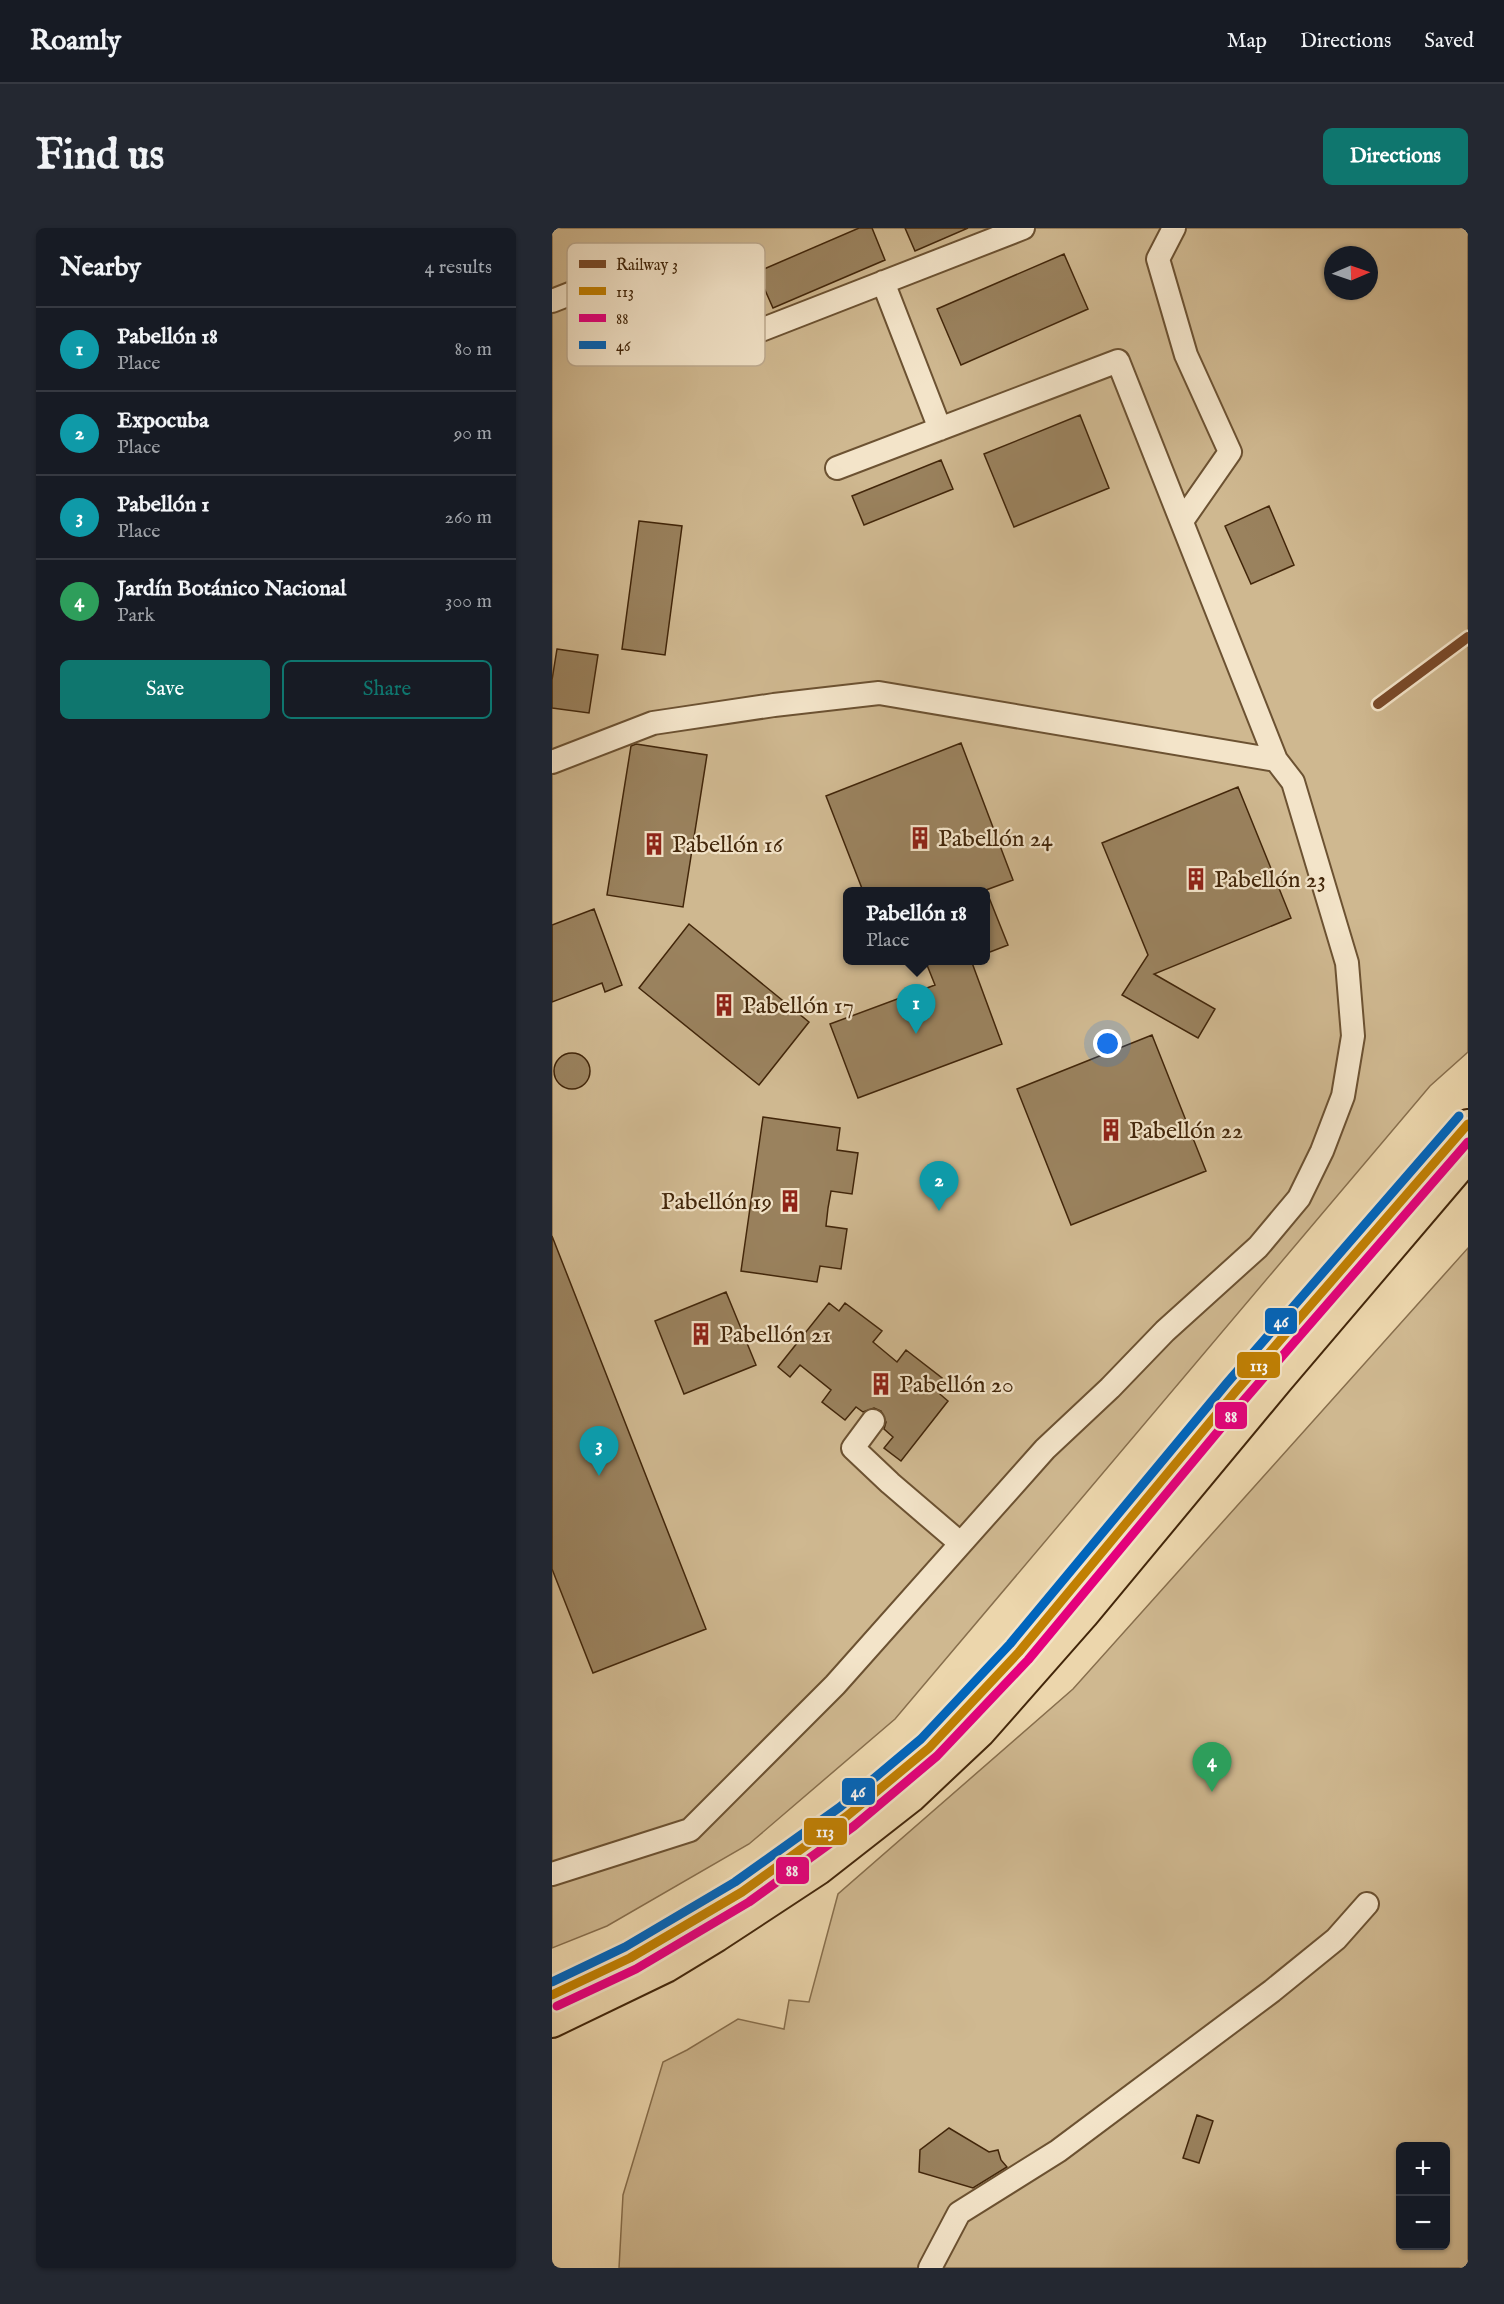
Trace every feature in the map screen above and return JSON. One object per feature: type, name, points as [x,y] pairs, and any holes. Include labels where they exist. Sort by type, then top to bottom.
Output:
[{"type":"main road","points":[[552,1995],[592,1978],[712,1911],[790,1860],[882,1789],[953,1725],[1022,1648],[1258,1365],[1468,1124]]},
{"type":"main road","points":[[552,2023],[666,1968],[819,1870],[911,1798],[981,1732],[1076,1624],[1468,1158]]},
{"type":"lane","points":[[765,328],[1023,228]]},
{"type":"lane","points":[[1174,228],[1158,259],[1186,356],[1230,452],[1182,521]]},
{"type":"lane","points":[[884,282],[940,429]]},
{"type":"lane","points":[[552,301],[567,295]]},
{"type":"lane","points":[[552,1874],[690,1830],[835,1685],[1045,1449],[1110,1388],[1165,1331],[1258,1247],[1299,1198],[1322,1151],[1343,1096],[1353,1036],[1347,963],[1293,782],[1276,760],[1118,361],[837,468]]},
{"type":"lane","points":[[552,762],[653,723],[774,705],[879,693],[1276,760]]},
{"type":"lane","points":[[873,1421],[853,1448],[960,1543]]},
{"type":"lane","points":[[930,2268],[959,2213],[1058,2151],[1272,1991],[1336,1939],[1367,1904]]},
{"type":"shaded area","points":[[552,228],[1468,228],[1468,1052],[1430,1086],[895,1719],[749,1844],[607,1926],[552,1948]]},
{"type":"shaded area","points":[[1468,1248],[1468,2268],[619,2268],[623,2195],[663,2062],[738,2019],[784,2029],[789,2000],[809,2002],[838,1894],[1073,1689]]},
{"type":"building","points":[[859,228],[872,228],[885,260],[773,308],[765,290],[765,269]]},
{"type":"building","points":[[905,228],[968,228],[915,251]]},
{"type":"building","points":[[1064,254],[1088,309],[961,365],[937,309]]},
{"type":"building","points":[[1080,415],[1109,488],[1014,527],[984,454]]},
{"type":"building","points":[[941,460],[953,489],[864,525],[852,496]]},
{"type":"building","points":[[1269,506],[1294,565],[1251,584],[1225,526]]},
{"type":"building","points":[[639,521],[682,526],[665,655],[622,649]]},
{"type":"building","points":[[557,649],[598,655],[589,713],[552,708],[552,680]]},
{"type":"building","name":"Pabellón 24","points":[[961,743],[1013,880],[990,889],[861,887],[826,796]]},
{"type":"building","name":"Pabellón 16","points":[[636,744],[707,755],[683,907],[607,895],[631,746]]},
{"type":"building","name":"Pabellón 23","points":[[1238,787],[1291,918],[1154,974],[1215,1009],[1198,1038],[1122,995],[1148,955],[1102,843]]},
{"type":"building","name":"Pabellón 24","points":[[990,900],[1008,945],[990,952]]},
{"type":"building","points":[[594,909],[622,985],[605,992],[602,983],[552,1002],[552,925]]},
{"type":"building","name":"Pabellón 17","points":[[689,924],[809,1022],[759,1085],[639,988]]},
{"type":"building","points":[[927,965],[973,965],[1002,1044],[858,1098],[830,1024],[935,985]]},
{"type":"building","name":"Pabellón 22","points":[[1152,1035],[1206,1171],[1071,1225],[1017,1089]]},
{"type":"building","points":[[572,1053],[584,1059],[590,1071],[584,1083],[572,1089],[560,1083],[554,1071],[560,1059]]},
{"type":"building","name":"Pabellón 19","points":[[763,1117],[840,1128],[837,1150],[858,1153],[852,1194],[831,1191],[828,1208],[826,1226],[847,1229],[841,1269],[820,1266],[817,1282],[741,1271]]},
{"type":"building","points":[[552,1236],[706,1629],[593,1673],[552,1569]]},
{"type":"building","name":"Pabellón 21","points":[[726,1292],[756,1365],[684,1394],[655,1321]]},
{"type":"building","name":"Pabellón 20","points":[[829,1303],[839,1311],[845,1303],[882,1331],[873,1342],[897,1362],[906,1350],[942,1378],[934,1389],[948,1401],[901,1461],[884,1448],[893,1437],[884,1429],[886,1422],[881,1411],[874,1408],[863,1412],[856,1407],[845,1420],[822,1402],[831,1390],[800,1365],[790,1377],[778,1367]]},
{"type":"building","points":[[1197,2115],[1213,2121],[1199,2163],[1183,2158]]},
{"type":"building","points":[[949,2128],[989,2152],[998,2150],[1001,2160],[1007,2167],[973,2188],[919,2172],[920,2150]]},
{"type":"rail line","name":"3","points":[[1378,704],[1468,637]]},
{"type":"transit line","name":"46","points":[[552,1982],[625,1947],[735,1882],[840,1807],[921,1739],[1010,1644],[1227,1383],[1459,1116]]},
{"type":"transit line","name":"113","points":[[552,1995],[630,1958],[742,1892],[847,1816],[929,1748],[1019,1652],[1236,1391],[1468,1124]]},
{"type":"transit line","name":"88","points":[[557,2006],[636,1969],[749,1902],[854,1826],[937,1756],[1028,1660],[1245,1399],[1468,1142]]},
{"type":"place","name":"Pabellón 24","points":[[920,838]]},
{"type":"place","name":"Pabellón 16","points":[[654,844]]},
{"type":"place","name":"Pabellón 23","points":[[1196,879]]},
{"type":"place","name":"Pabellón 17","points":[[724,1005]]},
{"type":"place","name":"Pabellón 18","points":[[916,1034]]},
{"type":"place","name":"Pabellón 22","points":[[1111,1130]]},
{"type":"place","name":"Pabellón 19","points":[[790,1201]]},
{"type":"place","name":"Expocuba","points":[[939,1211]]},
{"type":"place","name":"Pabellón 21","points":[[701,1334]]},
{"type":"place","name":"Pabellón 20","points":[[881,1384]]},
{"type":"place","name":"Pabellón 1","points":[[599,1476]]},
{"type":"place","name":"Jardín Botánico Nacional","points":[[1212,1792]]}]
